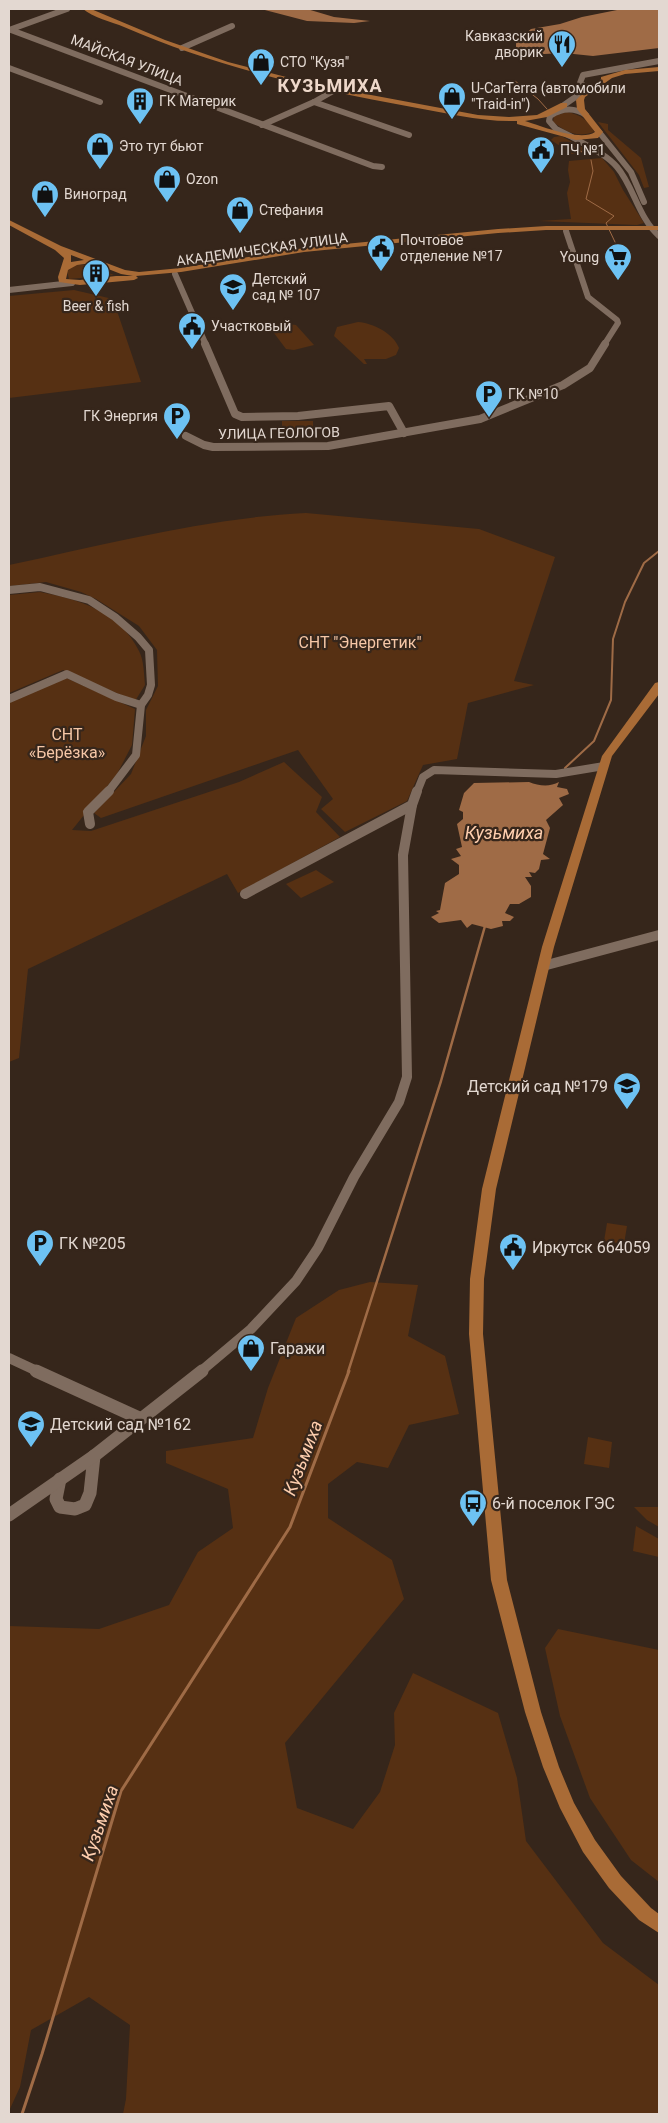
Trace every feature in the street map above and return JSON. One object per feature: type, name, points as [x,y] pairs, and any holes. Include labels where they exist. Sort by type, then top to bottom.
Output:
[{"type":"main road","points":[[86,9],[182,48],[268,74],[335,90],[541,127],[571,137],[590,138],[596,136],[599,132],[580,107],[580,100],[587,90],[611,75],[630,71],[659,69]]},
{"type":"main road","points":[[496,118],[538,117],[564,105]]},
{"type":"main road","points":[[9,222],[58,248],[124,272],[146,274],[304,250],[498,231],[546,228],[609,230]]},
{"type":"main road","name":"АКАДЕМИЧЕСКАЯ УЛИЦА","points":[[72,283],[175,274],[332,251],[513,232],[656,228]]},
{"type":"main road","points":[[58,248],[68,257],[62,280],[72,283]]},
{"type":"main road","points":[[65,269],[75,263],[82,262],[109,267],[120,275],[109,280]]},
{"type":"main road","points":[[659,685],[651,700],[616,741],[607,756],[543,966],[489,1189],[476,1279],[476,1334],[499,1580],[533,1712],[551,1767],[568,1808],[589,1846],[615,1882],[645,1914],[659,1924]]},
{"type":"street","points":[[10,30],[66,9]]},
{"type":"street","points":[[182,48],[232,26]]},
{"type":"street","name":"МАЙСКАЯ УЛИЦА","points":[[10,30],[373,166],[382,167]]},
{"type":"street","points":[[559,111],[564,105],[587,90],[580,83],[581,77],[598,71],[659,61]]},
{"type":"street","points":[[9,68],[100,102]]},
{"type":"street","points":[[262,125],[314,102],[335,90]]},
{"type":"street","points":[[314,102],[409,135]]},
{"type":"street","points":[[512,118],[535,119],[559,111],[574,110],[586,115]]},
{"type":"street","points":[[552,114],[549,118],[550,124],[601,154],[620,171],[656,228]]},
{"type":"street","points":[[599,132],[631,172],[638,192],[656,228]]},
{"type":"street","points":[[601,154],[599,151],[603,149],[614,150]]},
{"type":"street","name":"УЛИЦА ГЕОЛОГОВ","points":[[186,436],[204,445],[214,447],[324,446],[480,419],[563,385],[593,365],[618,323],[617,320],[588,297],[566,232]]},
{"type":"street","points":[[36,287],[52,282],[65,269]]},
{"type":"street","name":"УЛИЦА ГЕОЛОГОВ","points":[[175,274],[236,414],[242,417],[298,416],[389,406],[404,433]]},
{"type":"street","points":[[9,290],[72,283]]},
{"type":"street","points":[[9,590],[40,587],[89,600],[115,617],[138,637],[149,650],[151,685],[148,695],[141,705],[136,755],[112,788],[88,812],[90,824]]},
{"type":"street","points":[[9,699],[67,674],[108,693],[141,705]]},
{"type":"street","points":[[9,1515],[94,1456],[251,1329],[296,1281],[318,1248],[354,1177],[399,1102],[407,1077],[402,855],[412,805],[423,777],[434,770],[462,769],[556,774],[604,766]]},
{"type":"street","points":[[246,894],[412,805]]},
{"type":"street","points":[[543,966],[659,935]]},
{"type":"street","points":[[9,1358],[139,1418]]},
{"type":"street","points":[[60,1479],[56,1499],[60,1507],[79,1508],[86,1505],[90,1498],[94,1456]]},
{"type":"green space","points":[[567,112],[576,114],[584,119],[594,132],[588,134],[572,133],[553,122],[554,116]]},
{"type":"green space","points":[[598,122],[608,124],[608,130],[641,158],[649,187],[644,188],[639,175]]},
{"type":"green space","points":[[561,136],[589,151],[572,154],[551,140],[554,137]]},
{"type":"green space","points":[[602,158],[614,172],[644,223],[637,225],[539,221],[571,219],[567,193],[570,182],[569,161]]},
{"type":"green space","points":[[76,265],[90,265],[114,275],[69,279],[67,271]]},
{"type":"green space","points":[[74,290],[113,299],[141,382],[9,398],[9,296]]},
{"type":"green space","points":[[358,322],[370,324],[387,333],[399,348],[396,355],[386,359],[364,359],[367,364],[364,364],[334,336],[337,327]]},
{"type":"green space","points":[[288,324],[296,325],[314,345],[294,350],[286,349],[271,329]]},
{"type":"green space","points":[[282,421],[313,421],[313,428],[282,429]]},
{"type":"green space","name":"СНТ \"Энергетик\"","points":[[306,513],[479,529],[555,557],[514,681],[534,685],[468,703],[457,759],[423,765],[407,801],[345,832],[321,809],[333,799],[298,750],[101,818],[94,813],[131,774],[146,736],[146,710],[158,686],[157,650],[139,626],[96,599],[81,592],[46,582],[9,586],[9,565],[194,526],[231,520]]},
{"type":"green space","points":[[40,592],[83,603],[110,617],[121,626],[139,651],[144,668],[145,685],[135,701],[63,670],[9,693],[9,595]]},
{"type":"green space","name":"СНТ «Берёзка»","points":[[64,677],[135,709],[132,745],[117,774],[72,830],[91,831],[239,782],[284,762],[322,797],[316,812],[340,837],[238,893],[227,874],[28,969],[19,1058],[9,1062],[9,702]]},
{"type":"green space","points":[[316,870],[334,882],[301,898],[286,884]]},
{"type":"green space","points":[[607,1223],[627,1226],[624,1244],[604,1241]]},
{"type":"green space","points":[[370,1282],[418,1285],[408,1336],[445,1356],[459,1414],[409,1425],[388,1468],[357,1462],[328,1484],[328,1518],[392,1560],[404,1599],[285,1743],[297,1808],[353,1829],[380,1792],[395,1745],[394,1713],[413,1673],[498,1713],[517,1778],[526,1841],[603,1943],[659,1985],[659,2114],[123,2114],[126,2099],[130,2025],[89,1997],[31,2030],[20,2087],[9,2111],[9,1626],[99,1629],[169,1605],[198,1552],[233,1528],[228,1489],[166,1463],[166,1451],[253,1438],[268,1388],[296,1318],[339,1290]]},
{"type":"green space","points":[[588,1437],[612,1442],[609,1468],[584,1464]]},
{"type":"green space","points":[[634,1507],[659,1507],[659,1527],[647,1520]]},
{"type":"green space","points":[[636,1526],[659,1539],[659,1557],[633,1551]]},
{"type":"green space","points":[[558,1629],[659,1650],[659,1882],[631,1860],[590,1798],[560,1716],[545,1648]]},
{"type":"water","points":[[261,9],[307,9],[334,17],[370,21],[354,23],[307,21]]},
{"type":"water","points":[[622,9],[659,9],[659,48],[593,56],[564,53],[525,55],[516,51],[516,41],[531,29]]},
{"type":"water","name":"Кузьмиха","points":[[529,782],[552,785],[559,782],[557,787],[567,789],[569,794],[559,798],[563,805],[546,820],[550,828],[543,854],[550,859],[541,860],[539,869],[535,873],[529,872],[532,877],[525,877],[531,886],[531,897],[519,904],[510,904],[505,913],[514,917],[510,921],[502,921],[503,926],[491,929],[472,924],[467,928],[461,920],[439,923],[431,917],[439,913],[436,911],[440,910],[445,883],[459,874],[459,865],[451,859],[461,856],[456,849],[462,847],[457,824],[463,819],[463,812],[459,810],[464,793],[474,783]]},
{"type":"waterway","points":[[515,81],[538,99],[547,109]]},
{"type":"waterway","points":[[572,146],[582,152]]},
{"type":"waterway","name":"Кузьмиха","points":[[591,160],[593,171],[586,199],[614,216],[606,223],[615,242]]},
{"type":"waterway","name":"Кузьмиха","points":[[565,768],[594,741],[611,700],[613,639],[625,602],[644,563],[659,551]]},
{"type":"waterway","name":"Кузьмиха","points":[[348,1372],[441,1081],[485,926]]},
{"type":"waterway","name":"Кузьмиха","points":[[22,2114],[42,2054],[121,1791],[290,1527],[349,1371]]},
{"type":"place","name":"Кавказский дворик","points":[[562,68]]},
{"type":"place","name":"СТО \"Кузя\"","points":[[261,86]]},
{"type":"place","name":"U-CarTerra (автомобили \"Traid-in\")","points":[[452,120]]},
{"type":"place","name":"ГК Материк","points":[[140,125]]},
{"type":"place","name":"Это тут бьют","points":[[100,170]]},
{"type":"place","name":"ПЧ №1","points":[[541,174]]},
{"type":"place","name":"Ozon","points":[[167,203]]},
{"type":"place","name":"Виноград","points":[[45,218]]},
{"type":"place","name":"Стефания","points":[[240,234]]},
{"type":"place","name":"Почтовое отделение №17","points":[[381,272]]},
{"type":"place","name":"Young","points":[[618,281]]},
{"type":"place","name":"Beer & fish","points":[[96,297]]},
{"type":"place","name":"Детский сад № 107","points":[[233,311]]},
{"type":"place","name":"Участковый","points":[[192,350]]},
{"type":"place","name":"ГК №10","points":[[489,418]]},
{"type":"place","name":"ГК Энергия","points":[[177,440]]},
{"type":"place","name":"Детский сад №179","points":[[627,1110]]},
{"type":"place","name":"ГК №205","points":[[40,1267]]},
{"type":"place","name":"Иркутск 664059","points":[[513,1271]]},
{"type":"place","name":"Гаражи","points":[[251,1372]]},
{"type":"place","name":"Детский сад №162","points":[[31,1448]]},
{"type":"place","name":"6-й поселок ГЭС","points":[[473,1527]]},
{"type":"district","name":"КУЗЬМИХА","points":[[330,86]]}]
